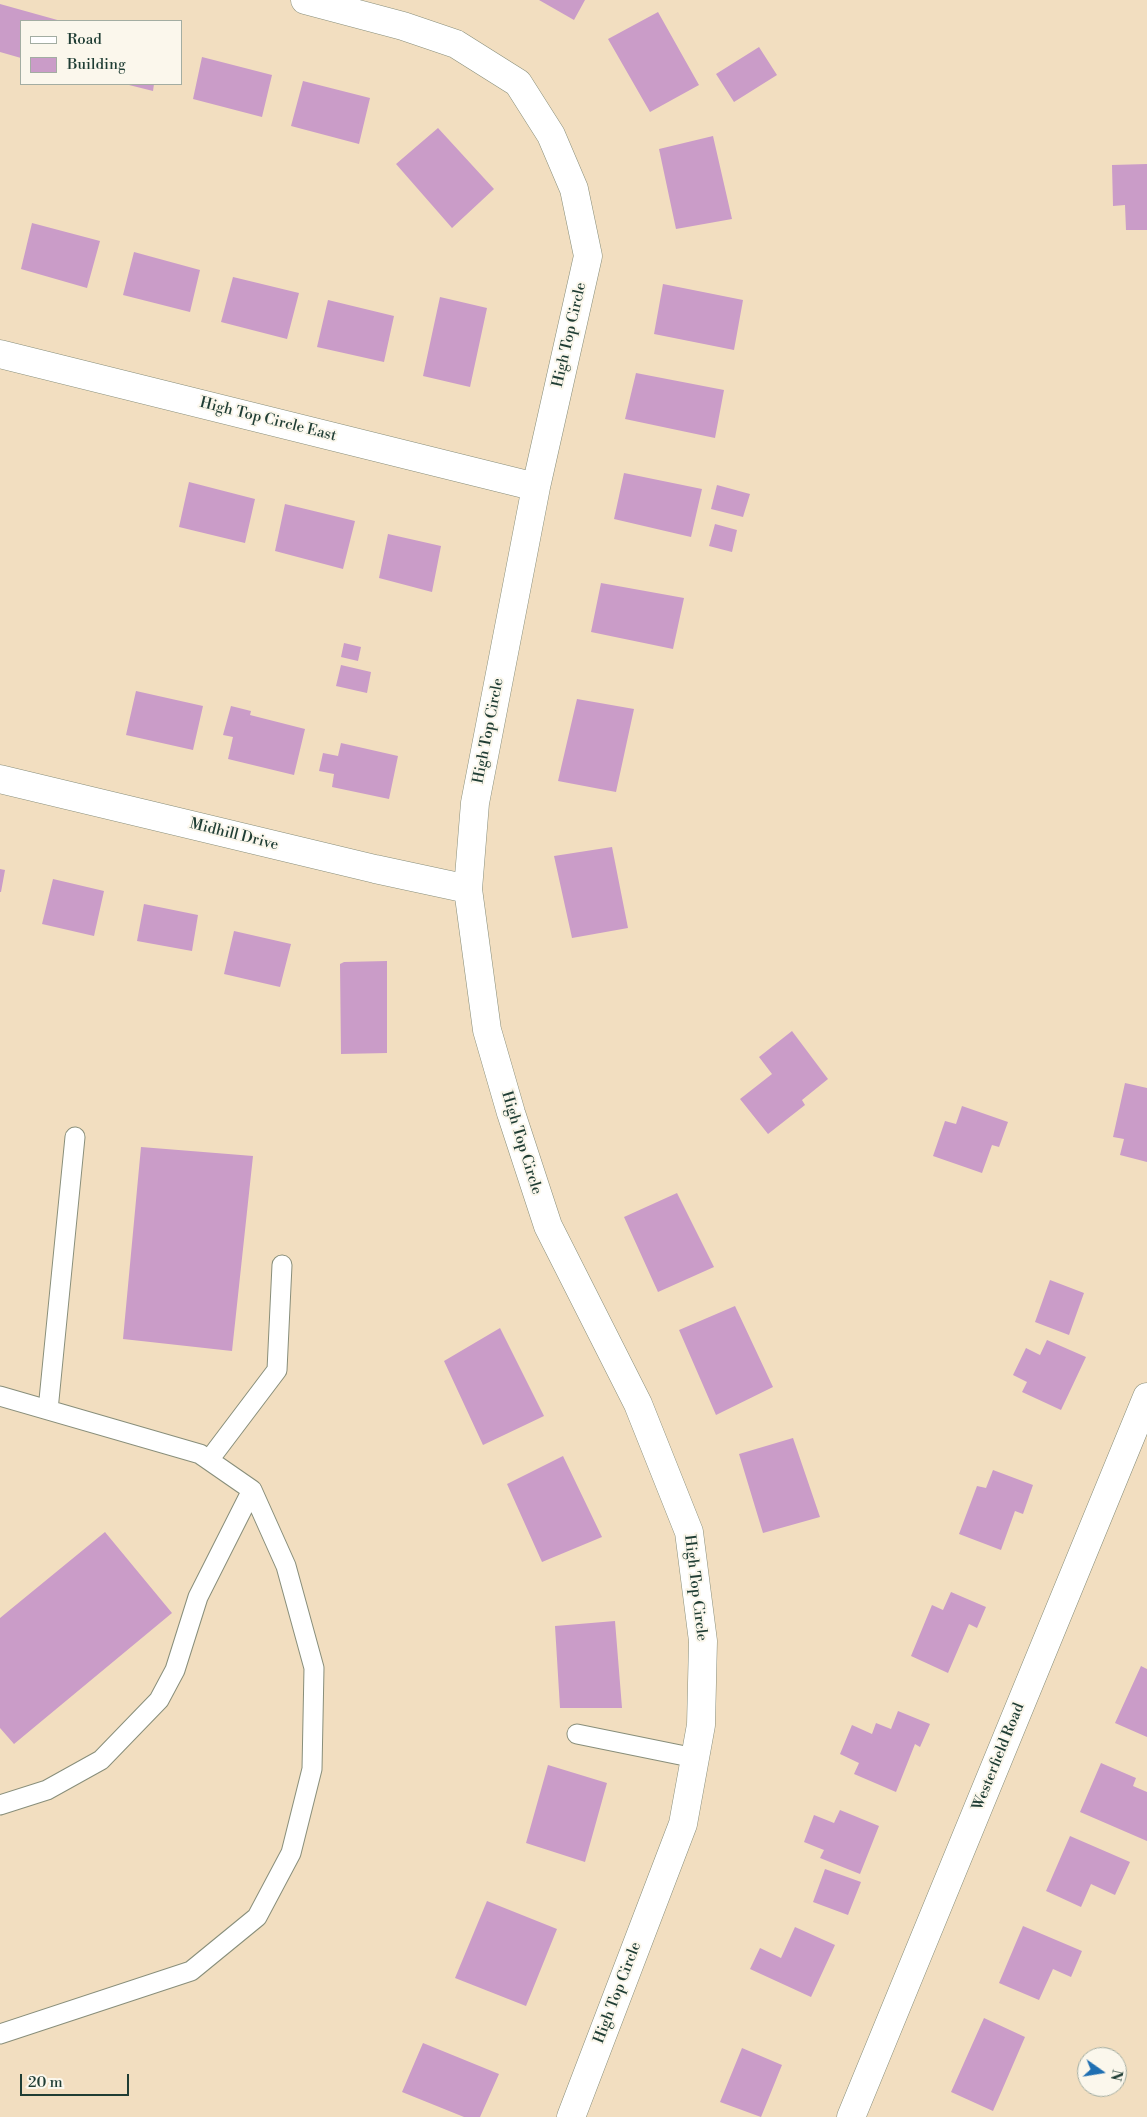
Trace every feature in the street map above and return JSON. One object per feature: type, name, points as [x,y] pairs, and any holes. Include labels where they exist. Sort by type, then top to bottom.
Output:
[{"type":"street","name":"High Top Circle","points":[[305,0],[403,26],[456,44],[518,83],[551,135],[574,189],[588,256],[536,487],[475,803],[468,889],[487,1030],[548,1226],[638,1404],[689,1532],[703,1641],[701,1725],[683,1824],[571,2117]]},
{"type":"street","name":"High Top Circle East","points":[[0,354],[536,487]]},
{"type":"street","name":"Midhill Drive","points":[[0,779],[365,867],[468,889]]},
{"type":"street","name":"Westerfield Road","points":[[852,2117],[1147,1397]]},
{"type":"lane","points":[[48,1410],[74,1137]]},
{"type":"lane","points":[[209,1460],[277,1370],[282,1265]]},
{"type":"lane","points":[[0,1396],[200,1454],[252,1490],[286,1566],[314,1668],[312,1769],[291,1853],[257,1917],[191,1971],[0,2034]]},
{"type":"lane","points":[[0,1805],[47,1790],[101,1760],[159,1700],[174,1670],[198,1597],[252,1490]]},
{"type":"lane","points":[[577,1734],[694,1758]]},
{"type":"building","points":[[539,0],[585,0],[574,20]]},
{"type":"building","points":[[0,4],[57,20],[20,20],[20,58],[0,52]]},
{"type":"building","points":[[658,12],[699,85],[650,112],[608,39]]},
{"type":"building","points":[[759,47],[777,75],[734,102],[716,74]]},
{"type":"building","points":[[202,57],[272,75],[262,117],[193,99]]},
{"type":"building","points":[[303,81],[370,98],[359,144],[291,126]]},
{"type":"building","points":[[129,85],[154,85],[153,91]]},
{"type":"building","points":[[438,128],[494,189],[452,228],[396,164]]},
{"type":"building","points":[[713,136],[732,219],[676,229],[659,149]]},
{"type":"building","points":[[1147,164],[1147,230],[1126,230],[1125,205],[1113,206],[1112,165]]},
{"type":"building","points":[[32,223],[100,241],[87,288],[21,269]]},
{"type":"building","points":[[134,252],[200,270],[190,312],[123,295]]},
{"type":"building","points":[[233,277],[299,293],[287,339],[221,322]]},
{"type":"building","points":[[663,284],[743,300],[734,350],[654,334]]},
{"type":"building","points":[[440,297],[487,308],[470,387],[423,376]]},
{"type":"building","points":[[328,300],[394,316],[384,362],[317,347]]},
{"type":"building","points":[[636,373],[724,390],[715,438],[625,419]]},
{"type":"building","points":[[624,473],[702,489],[691,537],[614,519]]},
{"type":"building","points":[[189,482],[255,499],[245,543],[179,527]]},
{"type":"building","points":[[717,485],[750,494],[743,517],[711,509]]},
{"type":"building","points":[[285,504],[355,521],[343,569],[275,551]]},
{"type":"building","points":[[715,524],[737,530],[732,552],[709,546]]},
{"type":"building","points":[[388,534],[441,546],[432,592],[379,578]]},
{"type":"building","points":[[601,583],[684,598],[673,649],[591,632]]},
{"type":"building","points":[[344,643],[361,647],[358,661],[341,657]]},
{"type":"building","points":[[341,665],[371,672],[367,693],[336,686]]},
{"type":"building","points":[[136,691],[203,706],[193,750],[126,735]]},
{"type":"building","points":[[577,699],[634,709],[616,792],[558,781]]},
{"type":"building","points":[[231,706],[251,711],[250,715],[305,729],[294,775],[228,759],[233,737],[223,735]]},
{"type":"building","points":[[341,743],[398,756],[389,799],[332,787],[334,774],[319,771],[323,753],[338,756]]},
{"type":"building","points":[[612,847],[628,928],[572,938],[554,856]]},
{"type":"building","points":[[0,869],[5,870],[1,892],[0,892]]},
{"type":"building","points":[[53,879],[104,891],[94,936],[42,924]]},
{"type":"building","points":[[144,904],[198,915],[192,951],[137,941]]},
{"type":"building","points":[[234,931],[291,944],[280,987],[224,974]]},
{"type":"building","points":[[387,961],[387,1053],[341,1054],[340,964],[344,962]]},
{"type":"building","points":[[792,1031],[828,1079],[802,1100],[805,1105],[768,1134],[740,1099],[772,1074],[759,1057]]},
{"type":"building","points":[[1125,1083],[1147,1088],[1147,1162],[1120,1155],[1124,1139],[1113,1137]]},
{"type":"building","points":[[962,1106],[1008,1122],[999,1147],[992,1145],[982,1173],[933,1156],[945,1121],[956,1124]]},
{"type":"building","points":[[141,1147],[253,1156],[232,1351],[123,1339]]},
{"type":"building","points":[[677,1193],[714,1267],[658,1292],[624,1217]]},
{"type":"building","points":[[1050,1280],[1084,1293],[1069,1335],[1035,1322]]},
{"type":"building","points":[[735,1306],[773,1387],[716,1415],[679,1330]]},
{"type":"building","points":[[500,1328],[544,1416],[483,1445],[444,1361]]},
{"type":"building","points":[[1047,1340],[1086,1357],[1061,1410],[1022,1392],[1027,1382],[1013,1375],[1026,1348],[1040,1355]]},
{"type":"building","points":[[793,1438],[820,1517],[763,1533],[739,1454]]},
{"type":"building","points":[[563,1456],[602,1537],[542,1562],[507,1484]]},
{"type":"building","points":[[993,1470],[1033,1485],[1023,1514],[1015,1511],[1001,1550],[959,1534],[977,1486],[986,1488]]},
{"type":"building","points":[[105,1532],[172,1613],[14,1744],[0,1728],[0,1618]]},
{"type":"building","points":[[951,1592],[986,1607],[977,1628],[969,1624],[948,1673],[911,1656],[932,1605],[943,1610]]},
{"type":"building","points":[[615,1621],[622,1708],[560,1708],[555,1626]]},
{"type":"building","points":[[1141,1666],[1147,1669],[1147,1737],[1115,1723]]},
{"type":"building","points":[[898,1711],[930,1724],[920,1747],[915,1744],[896,1792],[854,1774],[859,1763],[840,1754],[852,1725],[872,1734],[876,1723],[891,1729]]},
{"type":"building","points":[[1101,1763],[1136,1778],[1133,1786],[1147,1792],[1147,1841],[1080,1812]]},
{"type":"building","points":[[548,1765],[607,1783],[585,1862],[526,1843]]},
{"type":"building","points":[[840,1810],[879,1826],[860,1874],[820,1858],[824,1850],[804,1842],[814,1815],[834,1823]]},
{"type":"building","points":[[1070,1836],[1130,1862],[1115,1895],[1091,1884],[1081,1907],[1046,1891]]},
{"type":"building","points":[[825,1869],[861,1882],[848,1915],[813,1902]]},
{"type":"building","points":[[487,1901],[557,1929],[526,2006],[455,1978]]},
{"type":"building","points":[[1023,1926],[1082,1951],[1071,1977],[1053,1969],[1039,2000],[999,1983]]},
{"type":"building","points":[[795,1927],[835,1945],[811,1997],[750,1969],[760,1948],[781,1958]]},
{"type":"building","points":[[984,2018],[1025,2037],[993,2111],[951,2092]]},
{"type":"building","points":[[423,2043],[499,2074],[480,2117],[464,2117],[402,2092]]},
{"type":"building","points":[[742,2048],[782,2065],[761,2117],[720,2102]]}]
